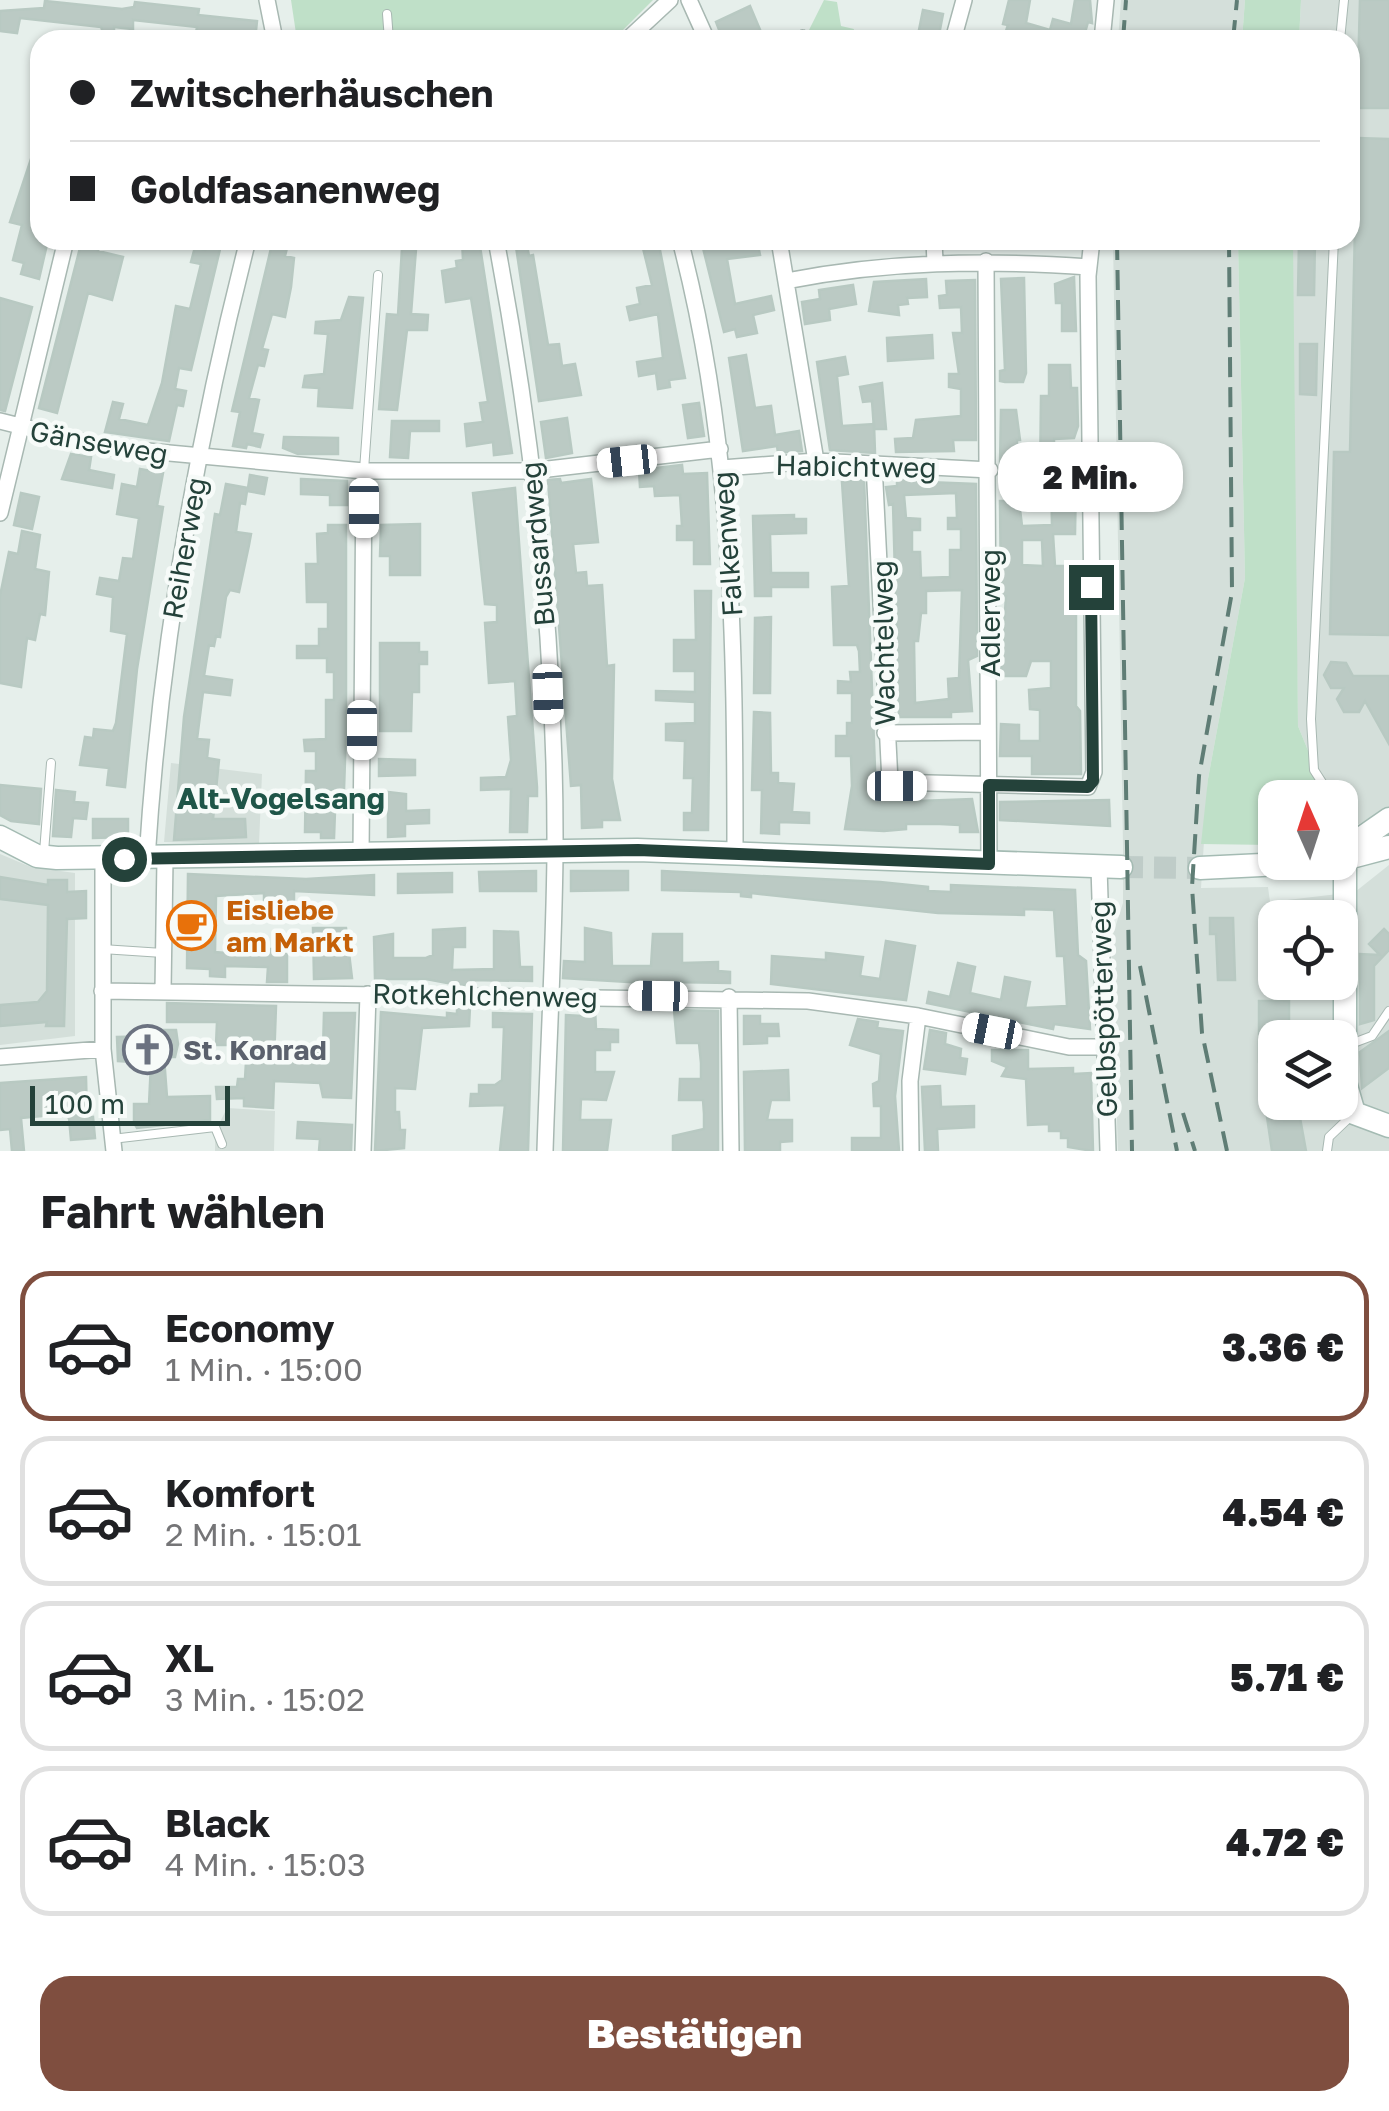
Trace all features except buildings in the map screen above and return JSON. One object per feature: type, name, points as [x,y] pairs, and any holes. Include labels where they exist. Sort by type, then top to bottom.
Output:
[{"type":"street","points":[[267,0],[273,30]]},
{"type":"street","points":[[638,30],[670,0]]},
{"type":"street","points":[[690,0],[703,30]]},
{"type":"street","points":[[956,30],[964,0]]},
{"type":"street","points":[[1103,30],[1106,0]]},
{"type":"street","points":[[0,513],[63,250]]},
{"type":"street","name":"Reiherweg","points":[[163,990],[156,859],[166,655],[199,459],[246,250]]},
{"type":"street","name":"Bussardweg","points":[[497,250],[530,470],[547,655],[555,850],[545,1151]]},
{"type":"street","name":"Falkenweg","points":[[682,250],[712,379],[722,468],[735,681],[735,852]]},
{"type":"street","points":[[780,250],[816,461]]},
{"type":"street","points":[[934,250],[935,263]]},
{"type":"street","points":[[989,785],[1088,787],[1094,772],[1091,250]]},
{"type":"street","points":[[786,281],[852,269],[935,263],[986,261],[1088,267]]},
{"type":"street","name":"Adlerweg","points":[[986,261],[989,864]]},
{"type":"street","name":"Gänseweg","points":[[0,421],[104,447],[199,459]]},
{"type":"street","points":[[199,459],[364,471],[530,470],[720,449]]},
{"type":"street","name":"Habichtweg","points":[[722,468],[816,461],[990,470]]},
{"type":"street","name":"Wachtelweg","points":[[874,464],[890,782],[989,785]]},
{"type":"street","points":[[361,856],[364,471]]},
{"type":"street","points":[[885,733],[988,732]]},
{"type":"street","points":[[1358,843],[1389,819]]},
{"type":"street","points":[[0,837],[44,857],[156,859],[555,850],[735,852],[1110,867]]},
{"type":"street","points":[[1358,854],[1388,850]]},
{"type":"street","points":[[103,858],[103,1048],[113,1145]]},
{"type":"street","points":[[1200,868],[1258,863]]},
{"type":"street","name":"Gelbspötterweg","points":[[1108,1151],[1103,1048],[1110,867]]},
{"type":"street","points":[[1342,880],[1343,1020]]},
{"type":"street","name":"Rotkehlchenweg","points":[[102,990],[808,1000],[918,1016],[1070,1047],[1103,1048]]},
{"type":"street","points":[[362,1151],[368,994]]},
{"type":"street","points":[[730,998],[731,1151]]},
{"type":"street","points":[[911,1151],[910,1081],[918,1016]]},
{"type":"street","points":[[0,1057],[103,1048]]},
{"type":"street","points":[[1358,1115],[1389,1126]]},
{"type":"lane","points":[[1341,30],[1344,0]]},
{"type":"lane","points":[[387,14],[388,30]]},
{"type":"lane","points":[[1320,780],[1314,770],[1311,718],[1334,250]]},
{"type":"lane","points":[[364,471],[378,275]]},
{"type":"lane","points":[[44,857],[51,763]]},
{"type":"lane","points":[[102,949],[164,954]]},
{"type":"lane","points":[[1358,1040],[1372,1036],[1389,1011]]},
{"type":"lane","points":[[1327,1151],[1329,1137],[1347,1120]]},
{"type":"lane","points":[[113,1145],[216,1127],[222,1144]]},
{"type":"shaded area","points":[[1121,0],[1245,0],[1243,30],[1119,30]]},
{"type":"shaded area","points":[[1301,0],[1389,0],[1389,809],[1358,824],[1358,780],[1320,780],[1298,726],[1291,294],[1293,250],[1360,250],[1360,30],[1300,30]]},
{"type":"shaded area","points":[[1113,250],[1238,250],[1245,578],[1208,779],[1201,888],[1268,887],[1270,900],[1258,900],[1258,1000],[1358,1000],[1358,900],[1287,900],[1355,892],[1389,865],[1389,1151],[1118,1151],[1111,940],[1123,903]]},
{"type":"shaded area","points":[[171,763],[262,774],[259,844],[164,842]]},
{"type":"shaded area","points":[[0,854],[31,867],[75,873],[75,1036],[0,1045]]},
{"type":"shaded area","points":[[227,1108],[275,1111],[274,1151],[215,1151],[215,1132]]},
{"type":"green space","points":[[291,0],[653,0],[623,30],[296,30]]},
{"type":"green space","points":[[824,0],[837,2],[841,26],[854,29],[854,30],[809,30]]},
{"type":"green space","points":[[1245,0],[1301,0],[1300,30],[1243,30]]},
{"type":"green space","points":[[1238,250],[1293,250],[1298,726],[1320,780],[1258,780],[1258,845],[1201,844],[1208,779],[1245,578]]},
{"type":"tunnel","points":[[1121,867],[1200,868]]},
{"type":"railway","points":[[1124,30],[1126,0]]},
{"type":"railway","points":[[1234,30],[1237,0]]},
{"type":"railway","points":[[1117,250],[1132,1151]]},
{"type":"railway","points":[[1227,1151],[1202,1033],[1192,887],[1199,776],[1232,592],[1229,250]]},
{"type":"railway","points":[[1140,966],[1177,1151]]},
{"type":"railway","points":[[1183,1113],[1195,1151]]},
{"type":"place","name":"Eisliebe am Markt","points":[[191,925]]},
{"type":"place","name":"St. Konrad","points":[[148,1049]]},
{"type":"district","name":"Alt-Vogelsang","points":[[281,798]]},
{"type":"route","points":[[124,859],[638,850],[989,864],[989,785],[1088,787],[1093,781],[1091,587]]}]
